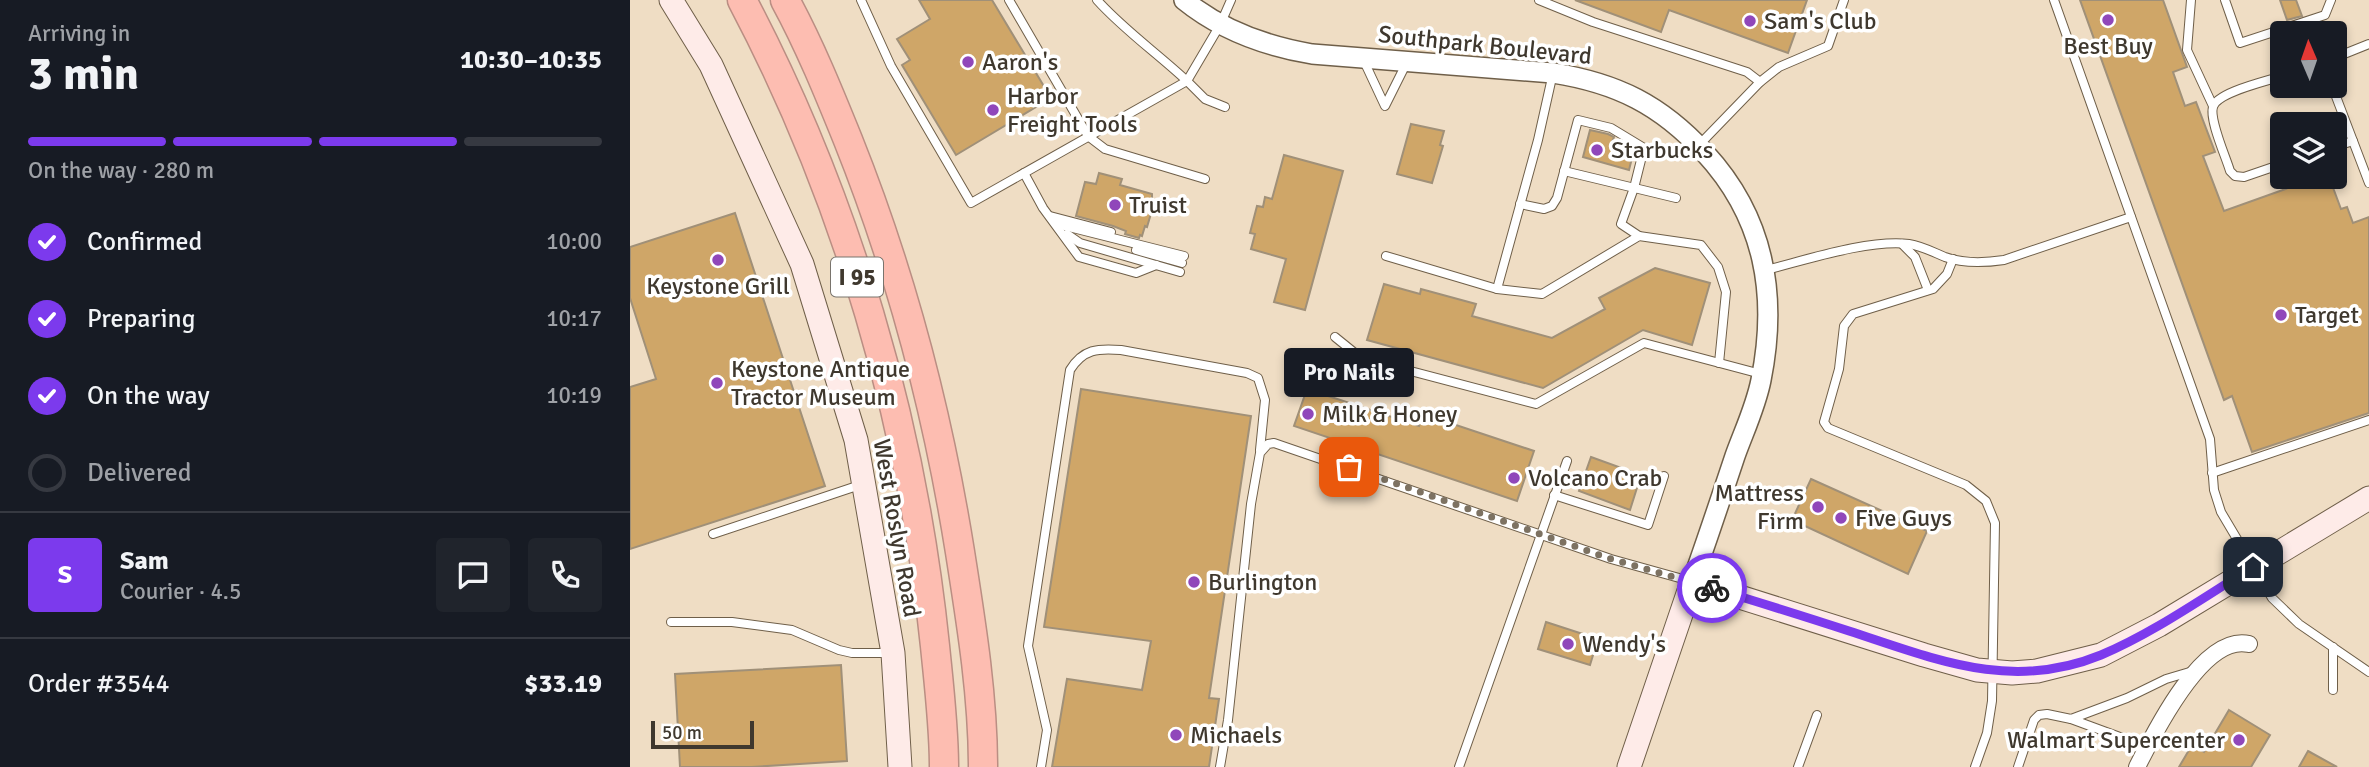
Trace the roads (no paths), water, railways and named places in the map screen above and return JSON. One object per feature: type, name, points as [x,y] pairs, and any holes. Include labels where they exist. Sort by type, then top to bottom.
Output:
[{"type":"highway","name":"I 95","points":[[741,0],[798,117],[836,213],[863,295],[888,386],[912,490],[930,597],[944,767]]},
{"type":"highway","name":"I 95","points":[[785,0],[834,104],[877,212],[931,395],[966,588],[976,669],[983,767]]},
{"type":"main road","name":"West Roslyn Road","points":[[671,0],[711,65],[802,264],[856,440],[892,653],[900,767]]},
{"type":"main road","points":[[1692,582],[1977,670],[2012,673],[2037,671],[2101,655],[2158,625],[2369,498]]},
{"type":"main road","name":"Southpark Boulevard","points":[[1629,767],[1692,582]]},
{"type":"street","name":"Southpark Boulevard","points":[[1184,0],[1220,25],[1277,48],[1311,54],[1587,78],[1625,93],[1667,118],[1699,146],[1725,175],[1741,200],[1756,234],[1766,270],[1770,324],[1762,375],[1692,582]]},
{"type":"street","points":[[2137,767],[2194,670],[2233,643],[2249,644]]},
{"type":"lane","points":[[861,0],[891,66],[971,203],[1187,81],[1220,25],[1231,0]]},
{"type":"lane","points":[[1009,0],[1088,136],[1105,149],[1205,179]]},
{"type":"lane","points":[[1097,0],[1118,23],[1154,50],[1205,99],[1225,107]]},
{"type":"lane","points":[[1539,0],[1640,38],[1747,72],[1760,82]]},
{"type":"lane","points":[[1699,146],[1760,82],[1779,67],[1828,46],[1844,0]]},
{"type":"lane","points":[[2054,0],[2210,439],[2214,490],[2221,512],[2272,598],[2284,612],[2369,672]]},
{"type":"lane","points":[[2191,0],[2187,50],[2213,107],[2214,120],[2230,171],[2235,176],[2244,177],[2270,168]]},
{"type":"lane","points":[[2225,0],[2240,43],[2325,15],[2331,0]]},
{"type":"lane","points":[[2347,53],[2369,44]]},
{"type":"lane","points":[[1363,59],[1385,106],[1407,62]]},
{"type":"lane","points":[[1497,289],[1546,111],[1553,74]]},
{"type":"lane","points":[[2213,107],[2220,97],[2270,80]]},
{"type":"lane","points":[[2337,98],[2369,183]]},
{"type":"lane","points":[[1520,204],[1544,209],[1552,206],[1578,120],[1611,128],[1644,148],[1621,224],[1639,236],[1701,245],[1718,267],[1726,292],[1719,363]]},
{"type":"lane","points":[[2347,143],[2353,141]]},
{"type":"lane","points":[[1564,171],[1676,198]]},
{"type":"lane","points":[[1024,173],[1079,257],[1136,273],[1156,265]]},
{"type":"lane","points":[[1050,216],[1152,243],[1182,264]]},
{"type":"lane","points":[[1766,270],[1848,250],[1902,244],[1927,248],[1953,259],[1971,262],[2004,260],[2131,217]]},
{"type":"lane","points":[[1059,227],[1121,246]]},
{"type":"lane","points":[[1059,227],[1160,250]]},
{"type":"lane","points":[[1059,227],[1080,243],[1156,265],[1182,264]]},
{"type":"lane","points":[[1386,256],[1497,289],[1542,294],[1639,236]]},
{"type":"lane","points":[[1902,244],[1915,257],[1928,290]]},
{"type":"lane","points":[[1136,250],[1182,264]]},
{"type":"lane","points":[[1953,259],[1941,283],[1928,290],[1853,314],[1847,319],[1839,369],[1824,422],[1828,428],[1966,485],[1986,501],[1996,523],[1990,722],[1975,767]]},
{"type":"lane","points":[[1335,337],[1361,358],[1536,404],[1644,343],[1762,375]]},
{"type":"lane","points":[[1041,767],[1046,730],[1028,646],[1070,370],[1077,359],[1089,351],[1105,348],[1247,373],[1258,378],[1265,400],[1260,453],[1250,511],[1228,720],[1220,767]]},
{"type":"lane","points":[[2212,473],[2369,420]]},
{"type":"lane","points":[[1260,453],[1268,444],[1274,443],[1611,559],[1692,582]]},
{"type":"lane","points":[[1459,767],[1567,461]]},
{"type":"lane","points":[[1554,495],[1648,526],[1664,476]]},
{"type":"lane","points":[[713,534],[864,484]]},
{"type":"lane","points":[[671,622],[732,622],[792,629],[839,650],[852,653],[892,653]]},
{"type":"lane","points":[[2333,647],[2333,690]]},
{"type":"lane","points":[[2071,719],[2194,670]]},
{"type":"lane","points":[[1798,767],[1816,715]]},
{"type":"lane","points":[[2018,767],[2034,720],[2039,715],[2071,719],[2148,747]]},
{"type":"place","name":"Best Buy","points":[[2108,20]]},
{"type":"place","name":"Sam's Club","points":[[1750,21]]},
{"type":"place","name":"Aaron's","points":[[968,62]]},
{"type":"place","name":"Harbor Freight Tools","points":[[993,110]]},
{"type":"place","name":"Starbucks","points":[[1597,150]]},
{"type":"place","name":"Truist","points":[[1115,205]]},
{"type":"place","name":"Keystone Grill","points":[[718,260]]},
{"type":"place","name":"Target","points":[[2281,315]]},
{"type":"place","name":"Keystone Antique Tractor Museum","points":[[717,383]]},
{"type":"place","name":"Milk & Honey","points":[[1308,414]]},
{"type":"place","name":"Pro Nails","points":[[1349,467]]},
{"type":"place","name":"Volcano Crab","points":[[1514,478]]},
{"type":"place","name":"Mattress Firm","points":[[1818,507]]},
{"type":"place","name":"Five Guys","points":[[1841,518]]},
{"type":"place","name":"Burlington","points":[[1194,582]]},
{"type":"place","name":"Wendy's","points":[[1568,644]]},
{"type":"place","name":"Michaels","points":[[1176,735]]},
{"type":"place","name":"Walmart Supercenter","points":[[2239,740]]}]
